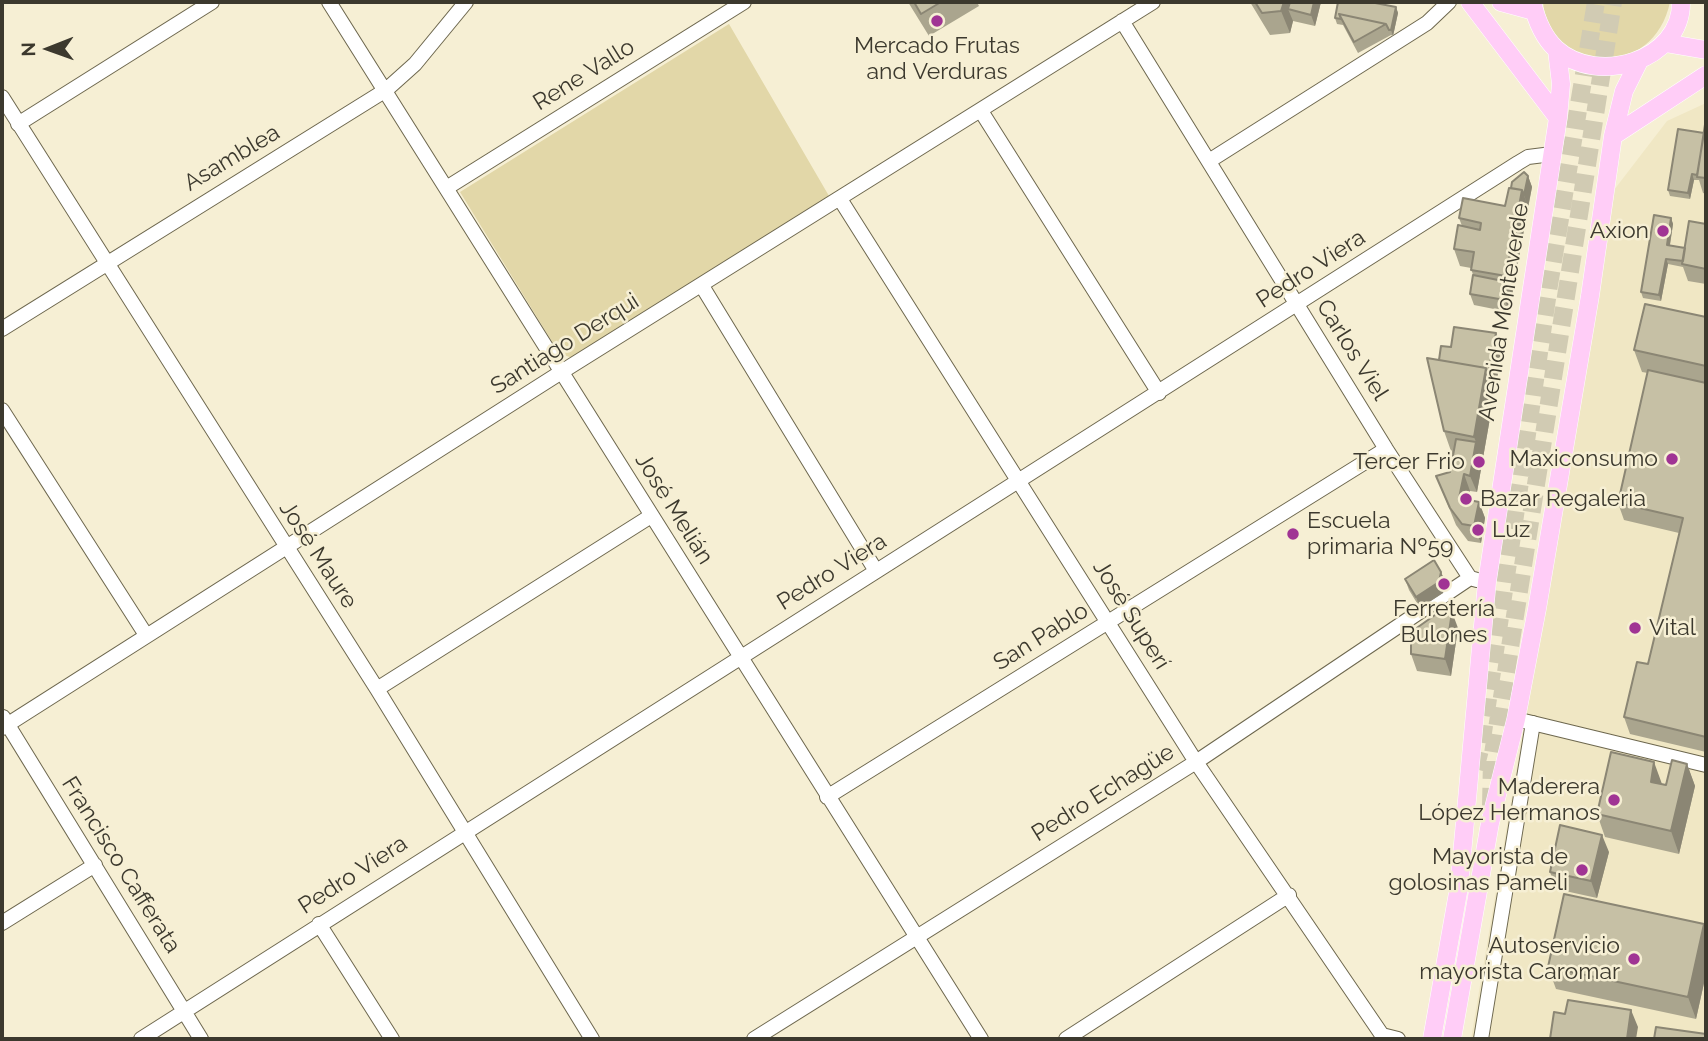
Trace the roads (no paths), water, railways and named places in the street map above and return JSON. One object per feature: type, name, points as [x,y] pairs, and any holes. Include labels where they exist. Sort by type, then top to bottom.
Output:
[{"type":"main road","points":[[1469,2],[1558,118]]},
{"type":"main road","points":[[1501,2],[1533,6],[1542,32],[1557,50],[1595,65],[1639,61]]},
{"type":"main road","points":[[1452,1039],[1490,823],[1525,721],[1613,136],[1624,91],[1639,61],[1665,43],[1675,28],[1681,2]]},
{"type":"main road","points":[[1665,43],[1706,50]]},
{"type":"main road","name":"Avenida Monteverde","points":[[1432,1039],[1459,887],[1479,580],[1558,118],[1561,84],[1557,50]]},
{"type":"main road","points":[[1613,136],[1706,75]]},
{"type":"street","points":[[18,124],[212,2]]},
{"type":"street","name":"José Melián","points":[[329,2],[448,187],[651,516],[981,1039]]},
{"type":"street","name":"Asamblea","points":[[2,329],[105,262],[386,90],[415,64],[466,2]]},
{"type":"street","name":"Rene Vallo","points":[[448,187],[744,2]]},
{"type":"street","name":"Santiago Derqui","points":[[4,723],[1153,2]]},
{"type":"street","points":[[1209,161],[1427,23],[1449,2]]},
{"type":"street","name":"Carlos Viel","points":[[1122,21],[1386,449],[1479,580]]},
{"type":"street","name":"José Maure","points":[[2,97],[377,688],[592,1039]]},
{"type":"street","points":[[981,111],[1159,393]]},
{"type":"street","name":"Pedro Viera","points":[[141,1039],[464,831],[1518,163],[1528,157],[1552,153]]},
{"type":"street","name":"José Superí","points":[[840,199],[1110,622],[1196,762],[1289,895],[1379,1037],[1398,1039]]},
{"type":"street","points":[[702,286],[876,570]]},
{"type":"street","points":[[2,410],[146,635]]},
{"type":"street","name":"San Pablo","points":[[827,797],[1386,449]]},
{"type":"street","points":[[377,688],[651,516]]},
{"type":"street","name":"Pedro Echagüe","points":[[754,1039],[1196,762],[1479,580]]},
{"type":"street","points":[[1481,1039],[1525,721],[1706,765]]},
{"type":"street","name":"Francisco Cafferata","points":[[4,723],[95,865],[201,1039]]},
{"type":"street","points":[[2,923],[95,865]]},
{"type":"street","points":[[1066,1039],[1289,895]]},
{"type":"street","points":[[319,924],[392,1039]]},
{"type":"tunnel","points":[[1475,769],[1481,746],[1549,285],[1596,2]]},
{"type":"tunnel","points":[[1491,806],[1492,760],[1613,2]]},
{"type":"place","name":"Mercado Frutas and Verduras","points":[[937,21]]},
{"type":"place","name":"Axion","points":[[1663,231]]},
{"type":"place","name":"Maxiconsumo","points":[[1672,459]]},
{"type":"place","name":"Tercer Frio","points":[[1479,462]]},
{"type":"place","name":"Bazar Regaleria","points":[[1466,499]]},
{"type":"place","name":"Luz","points":[[1478,530]]},
{"type":"place","name":"Escuela primaria Nº59","points":[[1293,534]]},
{"type":"place","name":"Ferretería Bulones","points":[[1444,584]]},
{"type":"place","name":"Vital","points":[[1635,628]]},
{"type":"place","name":"Maderera López Hermanos","points":[[1614,800]]},
{"type":"place","name":"Mayorista de golosinas Pameli","points":[[1582,870]]},
{"type":"place","name":"Autoservicio mayorista Caromar","points":[[1634,959]]}]
